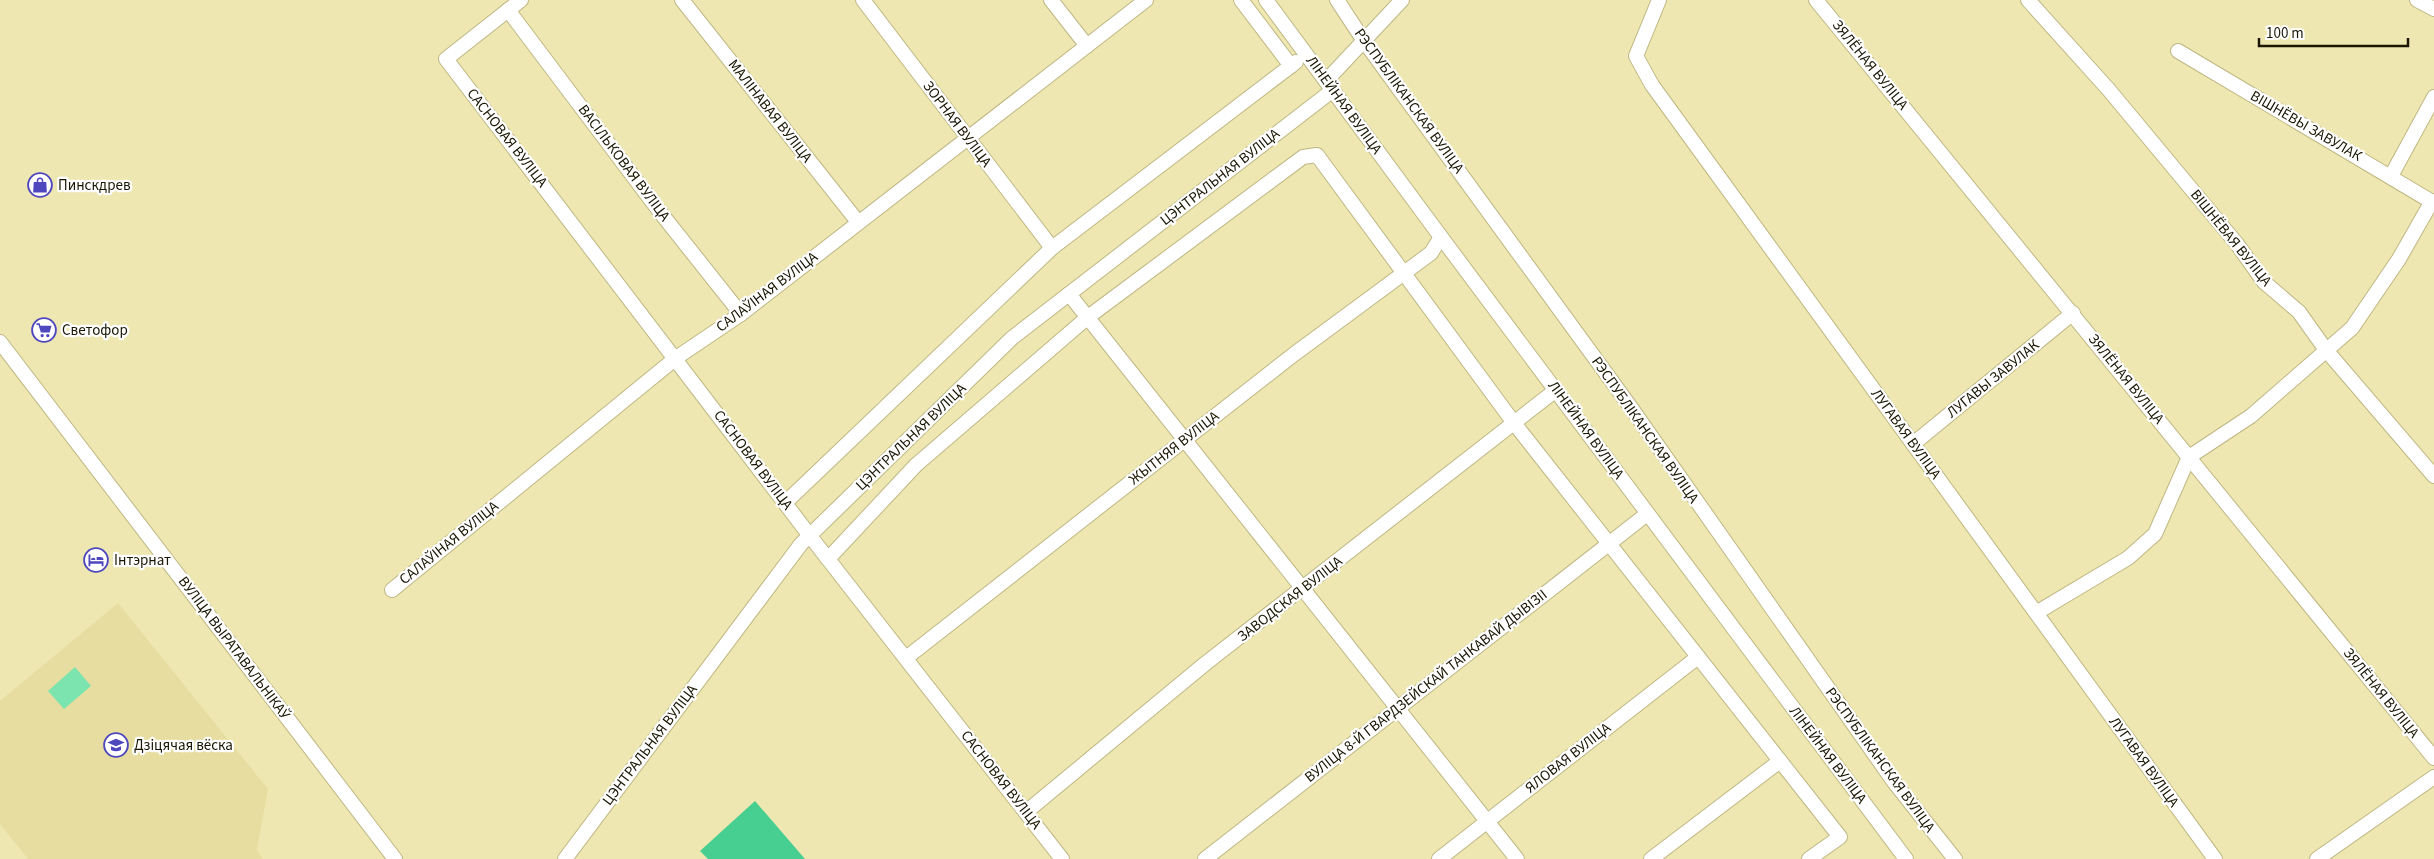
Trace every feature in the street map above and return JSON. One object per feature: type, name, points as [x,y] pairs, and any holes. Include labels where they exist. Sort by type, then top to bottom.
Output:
[{"type":"street","points":[[508,10],[521,0]]},
{"type":"street","name":"МАЛІНАВАЯ ВУЛІЦА","points":[[682,0],[858,222]]},
{"type":"street","name":"ЗОРНАЯ ВУЛІЦА","points":[[863,0],[1052,248]]},
{"type":"street","points":[[1051,0],[1087,46]]},
{"type":"street","name":"САЛАЎІНАЯ ВУЛІЦА","points":[[392,590],[676,358],[741,314],[1146,0]]},
{"type":"street","name":"ЛІНЕЙНАЯ ВУЛІЦА","points":[[1052,248],[1294,64],[1241,0]]},
{"type":"street","name":"ЛІНЕЙНАЯ ВУЛІЦА","points":[[1266,0],[1440,237],[1906,859]]},
{"type":"street","name":"РЭСПУБЛІКАНСКАЯ ВУЛІЦА","points":[[1337,0],[1364,41],[1632,409],[1894,782],[1955,859]]},
{"type":"street","name":"ЦЭНТРАЛЬНАЯ ВУЛІЦА","points":[[564,859],[801,544],[1012,338],[1330,85],[1364,41],[1402,0]]},
{"type":"street","name":"ЛУГАВАЯ ВУЛІЦА","points":[[1659,0],[1636,56],[1652,85],[2215,859]]},
{"type":"street","name":"ЗЯЛЁНАЯ ВУЛІЦА","points":[[1816,0],[2434,758]]},
{"type":"street","name":"ВІШНЁВАЯ ВУЛІЦА","points":[[2028,0],[2109,90],[2237,244],[2264,282],[2299,312],[2326,350],[2434,476]]},
{"type":"street","points":[[2417,0],[2434,9]]},
{"type":"street","name":"САСНОВАЯ ВУЛІЦА","points":[[508,10],[446,59],[786,502],[810,536],[1062,859]]},
{"type":"street","name":"ВАСІЛЬКОВАЯ ВУЛІЦА","points":[[508,10],[660,212],[741,314]]},
{"type":"street","name":"ВІШНЁВЫ ЗАВУЛАК","points":[[2178,51],[2433,202]]},
{"type":"street","points":[[2391,176],[2434,97]]},
{"type":"street","points":[[828,559],[916,465],[1088,317],[1303,158],[1317,155],[1514,423],[1840,837],[1810,859]]},
{"type":"street","points":[[2036,614],[2128,558],[2156,534],[2189,457],[2251,416],[2352,328],[2399,259],[2433,202]]},
{"type":"street","name":"ЖЫТНЯЯ ВУЛІЦА","points":[[906,658],[1293,356],[1431,253],[1440,237]]},
{"type":"street","points":[[786,502],[1052,248]]},
{"type":"street","points":[[1069,294],[1517,859]]},
{"type":"street","name":"ЛУГАВЫ ЗАВУЛАК","points":[[1913,444],[2073,313]]},
{"type":"street","name":"ВУЛІЦА ВЫРАТАВАЛЬНІКАЎ","points":[[0,342],[395,859]]},
{"type":"street","name":"ЗАВОДСКАЯ ВУЛІЦА","points":[[1026,812],[1206,663],[1556,390]]},
{"type":"street","name":"ВУЛІЦА 8-Й ГВАРДЗЕЙСКАЙ ТАНКАВАЙ ДЫВІЗІІ","points":[[1205,859],[1647,514]]},
{"type":"street","name":"ЯЛОВАЯ ВУЛІЦА","points":[[1439,859],[1698,657]]},
{"type":"street","points":[[1651,859],[1780,761]]},
{"type":"street","points":[[2317,859],[2434,777]]},
{"type":"shaded area","name":"Дзіцячая вёска","points":[[118,603],[268,789],[257,850],[263,859],[28,859],[0,824],[0,701]]},
{"type":"green space","points":[[75,667],[91,686],[64,709],[48,691]]},
{"type":"green space","points":[[755,801],[805,859],[708,859],[700,851]]},
{"type":"place","name":"Пинскдрев","points":[[40,185]]},
{"type":"place","name":"Светофор","points":[[44,330]]},
{"type":"place","name":"Інтэрнат","points":[[96,560]]},
{"type":"place","name":"Дзіцячая вёска","points":[[116,745]]}]
